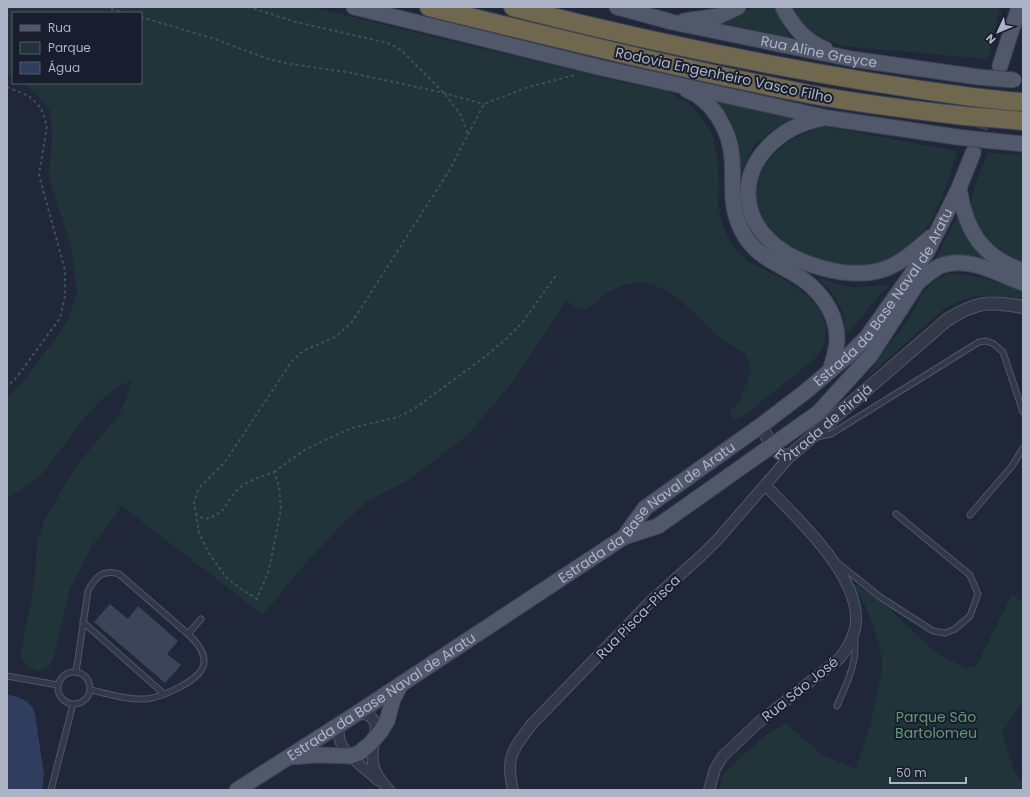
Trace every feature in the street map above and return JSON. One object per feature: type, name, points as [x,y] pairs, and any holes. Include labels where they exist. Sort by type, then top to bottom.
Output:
[{"type":"highway","name":"Rodovia Engenheiro Vasco Filho","points":[[429,7],[639,57],[810,94],[879,106],[1023,121]]},
{"type":"highway","name":"Rodovia Engenheiro Vasco Filho","points":[[513,7],[710,53],[882,84],[972,97],[1015,101]]},
{"type":"main road","points":[[354,7],[602,68],[828,118],[993,142],[1023,144]]},
{"type":"main road","name":"Rua Aline Greyce","points":[[617,7],[672,22],[852,60],[1018,81]]},
{"type":"main road","points":[[672,22],[720,16],[738,7]]},
{"type":"main road","points":[[783,7],[798,31],[807,39],[821,47],[852,60]]},
{"type":"main road","points":[[1010,7],[1010,31]]},
{"type":"main road","points":[[1000,66],[1010,31],[1019,7]]},
{"type":"main road","points":[[1010,31],[1023,11]]},
{"type":"main road","points":[[666,82],[692,92],[703,99],[712,108],[720,121],[726,133],[732,156],[732,192],[734,209],[747,240],[762,256],[805,280],[822,297],[828,307],[833,317],[837,340],[830,371]]},
{"type":"main road","points":[[828,118],[801,124],[785,132],[770,144],[754,164],[748,182],[747,192],[749,204],[761,230],[770,241],[781,250],[826,269],[862,273],[878,271],[893,266],[908,257],[937,231]]},
{"type":"main road","name":"Estrada da Base Naval de Aratu","points":[[237,790],[341,724],[624,537],[645,508],[763,424],[830,371],[867,337],[927,252],[959,188],[973,153]]},
{"type":"main road","points":[[959,188],[968,225],[975,236],[995,257],[1012,267],[1023,271]]},
{"type":"main road","points":[[773,446],[818,413],[870,356],[918,282],[927,252]]},
{"type":"main road","points":[[918,282],[941,266],[961,263],[976,265],[1023,283]]},
{"type":"main road","name":"Entrada de Pirajá","points":[[624,537],[658,526],[773,446]]},
{"type":"main road","points":[[289,757],[317,755],[350,756],[359,753],[375,739],[387,720],[393,699],[401,684]]},
{"type":"street","name":"Entrada de Pirajá","points":[[773,446],[783,455],[788,456],[792,454],[947,320],[962,310],[986,303],[999,303],[1023,308]]},
{"type":"street","points":[[763,424],[763,431],[773,446]]},
{"type":"street","name":"Rua Pisca-Pisca","points":[[513,790],[509,765],[519,741],[532,724],[652,600],[719,538],[792,454]]},
{"type":"street","name":"Rua São José","points":[[709,790],[715,769],[723,756],[758,723],[840,658],[848,648],[854,636],[856,619],[855,605],[850,591],[840,572],[827,552],[765,485]]},
{"type":"street","points":[[356,714],[364,713],[373,718],[376,727],[372,758],[378,777],[386,787]]},
{"type":"street","points":[[341,724],[339,737],[343,748],[350,756],[386,787]]},
{"type":"lane","points":[[810,438],[831,434],[979,342],[986,341],[994,344],[1003,352],[1023,412]]},
{"type":"lane","points":[[970,515],[1012,466],[1023,448]]},
{"type":"lane","points":[[827,552],[846,570],[880,597],[933,632],[945,633],[955,629],[970,616],[978,594],[970,576],[896,514]]},
{"type":"lane","points":[[76,672],[86,600],[91,584],[103,574],[110,571],[119,574],[188,634],[198,644],[202,654],[204,663],[201,671],[178,688],[164,694],[146,699],[132,698],[90,690]]},
{"type":"lane","points":[[188,634],[201,619]]},
{"type":"lane","points":[[83,622],[164,694]]},
{"type":"lane","points":[[837,706],[855,657],[856,646],[854,636]]},
{"type":"lane","points":[[76,672],[81,673],[89,680],[90,690],[86,699],[78,704],[73,704],[63,700],[60,696],[58,685],[62,676],[66,673],[76,672]]},
{"type":"lane","points":[[7,676],[58,685]]},
{"type":"lane","points":[[51,790],[73,704]]},
{"type":"path","points":[[105,7],[122,12]]},
{"type":"path","points":[[248,7],[296,22],[388,43],[401,50],[444,93],[461,115],[468,135]]},
{"type":"path","points":[[142,17],[215,39],[268,59],[352,74],[444,93],[484,104],[528,87],[580,74]]},
{"type":"path","points":[[7,87],[29,96],[40,108],[47,126],[39,175],[65,270],[65,296],[60,318],[17,377],[7,387]]},
{"type":"path","points":[[274,472],[279,486],[281,509],[269,570],[257,599],[226,577],[208,552],[199,533],[194,502],[199,488],[226,462],[292,361],[303,351],[335,337],[352,322],[449,171],[484,104]]},
{"type":"path","points":[[196,514],[204,519],[214,517],[224,509],[232,494],[243,485],[254,479],[274,472],[303,451],[323,441],[352,428],[398,417],[414,409],[486,356],[506,339],[522,323],[557,274]]},
{"type":"green space","points":[[7,7],[311,7],[621,82],[666,91],[689,103],[701,117],[713,136],[719,181],[718,205],[723,227],[733,247],[747,261],[787,281],[808,296],[819,309],[826,326],[825,342],[818,355],[810,363],[741,418],[733,419],[729,412],[739,402],[751,370],[746,354],[718,336],[675,297],[655,286],[644,283],[635,283],[621,286],[613,290],[589,308],[585,309],[580,309],[574,306],[567,300],[512,383],[468,435],[410,479],[366,502],[305,564],[263,615],[122,506],[92,546],[70,589],[54,656],[49,667],[38,671],[27,666],[20,655],[34,585],[37,543],[44,521],[71,474],[119,415],[131,381],[117,388],[92,409],[40,476],[25,488],[7,498],[7,398],[22,383],[65,326],[77,295],[71,247],[49,178],[52,139],[50,111],[35,92],[24,84],[142,84],[142,12],[12,12],[12,76],[7,73]]},
{"type":"green space","points":[[752,7],[776,7],[783,26],[790,38],[723,23],[737,17]]},
{"type":"green space","points":[[793,7],[1000,7],[988,59],[841,46],[812,31],[801,21]]},
{"type":"green space","points":[[710,96],[795,118],[770,132],[759,141],[751,151],[744,170],[740,190],[740,150],[738,139],[729,117]]},
{"type":"green space","points":[[822,126],[957,151],[945,189],[931,221],[918,238],[902,251],[885,261],[862,267],[849,267],[829,263],[801,254],[789,248],[780,241],[770,229],[763,217],[758,206],[757,195],[758,184],[766,163],[788,142]]},
{"type":"green space","points":[[988,153],[1023,155],[1023,262],[990,242],[977,227],[973,218],[971,209],[972,195]]},
{"type":"green space","points":[[960,211],[994,263],[931,267]]},
{"type":"green space","points":[[948,274],[968,275],[995,281],[1023,291],[1023,301],[1001,297],[983,296],[965,299],[955,303],[944,309],[862,382],[913,313],[923,293],[935,280]]},
{"type":"green space","points":[[819,278],[843,286],[856,287],[888,285],[845,336],[844,318],[839,304],[831,291]]},
{"type":"green space","name":"Parque São Bartolomeu","points":[[856,584],[889,608],[930,648],[949,660],[966,668],[976,666],[1012,595],[1023,602],[1023,700],[1002,733],[1013,768],[1023,784],[1023,790],[719,790],[723,774],[762,738],[785,723],[823,755],[856,769],[871,722],[882,670],[882,658],[873,624],[864,603],[853,585]]},
{"type":"water","points":[[7,694],[24,700],[31,706],[35,714],[44,774],[42,790],[7,790]]},
{"type":"building","points":[[110,604],[128,619],[138,606],[178,641],[167,654],[181,665],[165,683],[94,622]]},
{"type":"tunnel","points":[[974,151],[999,67]]}]
